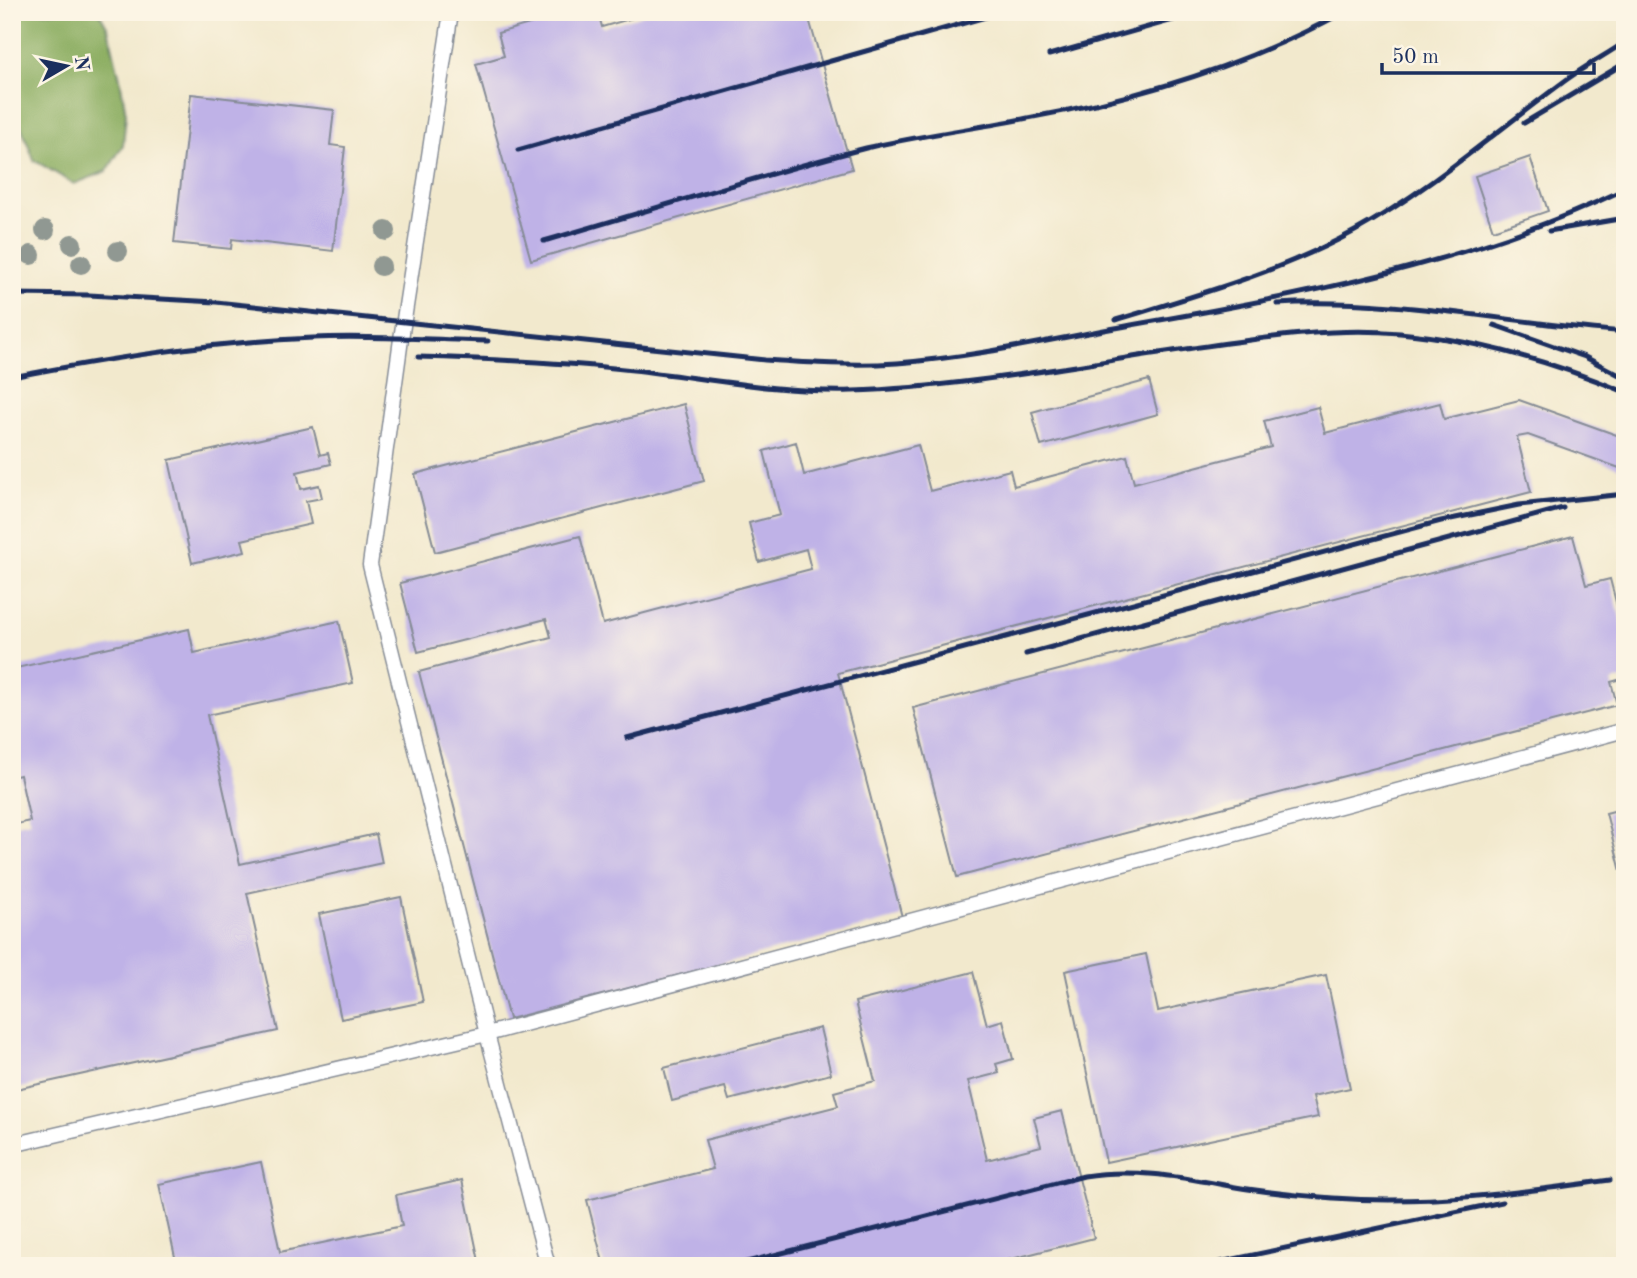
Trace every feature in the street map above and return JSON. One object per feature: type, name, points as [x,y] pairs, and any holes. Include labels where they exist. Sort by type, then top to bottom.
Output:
[{"type":"lane","points":[[451,12],[370,565],[548,1266]]},
{"type":"lane","points":[[12,1145],[487,1034],[1625,730]]},
{"type":"green space","points":[[12,12],[99,12],[108,28],[126,114],[123,145],[107,171],[74,184],[34,160],[12,103]]},
{"type":"building","points":[[571,12],[598,12],[602,27],[653,12],[807,12],[852,169],[531,260],[476,64],[504,56],[498,33]]},
{"type":"building","points":[[191,94],[334,110],[330,145],[345,147],[333,251],[232,239],[231,249],[174,243]]},
{"type":"building","points":[[1530,157],[1548,211],[1493,230],[1475,176]]},
{"type":"building","points":[[1149,380],[1158,414],[1041,446],[1032,412]]},
{"type":"building","points":[[1519,400],[1625,438],[1625,470],[1528,435],[1517,437],[1531,492],[838,673],[902,917],[509,1019],[419,672],[551,637],[546,619],[418,652],[400,583],[580,536],[603,624],[811,569],[806,549],[759,562],[749,523],[780,515],[764,451],[796,442],[804,475],[918,445],[930,491],[1010,470],[1014,486],[1127,456],[1134,483],[1271,447],[1264,421],[1318,407],[1325,433],[1440,403],[1444,419]]},
{"type":"building","points":[[684,404],[704,481],[435,552],[415,474]]},
{"type":"building","points":[[313,427],[320,455],[328,453],[331,464],[297,472],[301,489],[319,485],[322,498],[306,501],[311,524],[242,540],[245,551],[192,563],[169,460]]},
{"type":"building","points":[[1573,536],[1586,585],[1610,579],[1625,637],[1625,678],[1611,682],[1617,705],[957,877],[913,708]]},
{"type":"building","points":[[339,621],[353,683],[207,715],[240,864],[376,834],[382,863],[247,893],[278,1031],[12,1090],[12,825],[30,821],[20,775],[12,777],[12,669],[189,629],[194,653]]},
{"type":"building","points":[[1625,808],[1625,883],[1624,883],[1606,813]]},
{"type":"building","points":[[401,897],[423,1002],[341,1019],[319,914]]},
{"type":"building","points":[[1146,954],[1158,1011],[1326,975],[1350,1088],[1313,1096],[1318,1117],[1106,1162],[1065,971]]},
{"type":"building","points":[[973,972],[987,1025],[1003,1020],[1013,1059],[996,1064],[999,1073],[968,1081],[987,1160],[1041,1146],[1034,1118],[1062,1111],[1094,1238],[984,1266],[604,1266],[587,1200],[713,1169],[705,1140],[838,1106],[834,1092],[875,1081],[855,1002]]},
{"type":"building","points":[[820,1028],[831,1074],[729,1100],[725,1087],[672,1101],[664,1068]]},
{"type":"building","points":[[261,1162],[280,1252],[402,1226],[396,1195],[462,1180],[480,1266],[177,1266],[159,1184]]},
{"type":"railway","points":[[518,150],[1003,12]]},
{"type":"railway","points":[[1049,55],[1201,12]]},
{"type":"railway","points":[[544,241],[866,148],[1074,109],[1154,89],[1270,48],[1344,12]]},
{"type":"railway","points":[[1116,320],[1268,271],[1355,231],[1409,198],[1570,78],[1625,42]]},
{"type":"railway","points":[[1524,123],[1625,63]]},
{"type":"railway","points":[[12,294],[216,302],[765,360],[848,364],[897,363],[1017,346],[1324,288],[1386,273],[1508,237],[1625,189]]},
{"type":"railway","points":[[1549,231],[1625,218]]},
{"type":"railway","points":[[1277,304],[1408,307],[1625,332]]},
{"type":"railway","points":[[1494,325],[1585,357],[1625,378]]},
{"type":"railway","points":[[418,357],[579,365],[770,387],[852,391],[980,380],[1270,337],[1348,331],[1429,336],[1487,347],[1543,362],[1625,392]]},
{"type":"railway","points":[[12,377],[162,352],[275,340],[357,337],[488,341]]},
{"type":"railway","points":[[627,738],[1441,521],[1519,505],[1625,494]]},
{"type":"railway","points":[[1026,654],[1563,508]]},
{"type":"railway","points":[[731,1266],[1084,1176],[1146,1174],[1269,1192],[1368,1200],[1437,1199],[1610,1180]]},
{"type":"railway","points":[[1201,1266],[1502,1202]]}]
